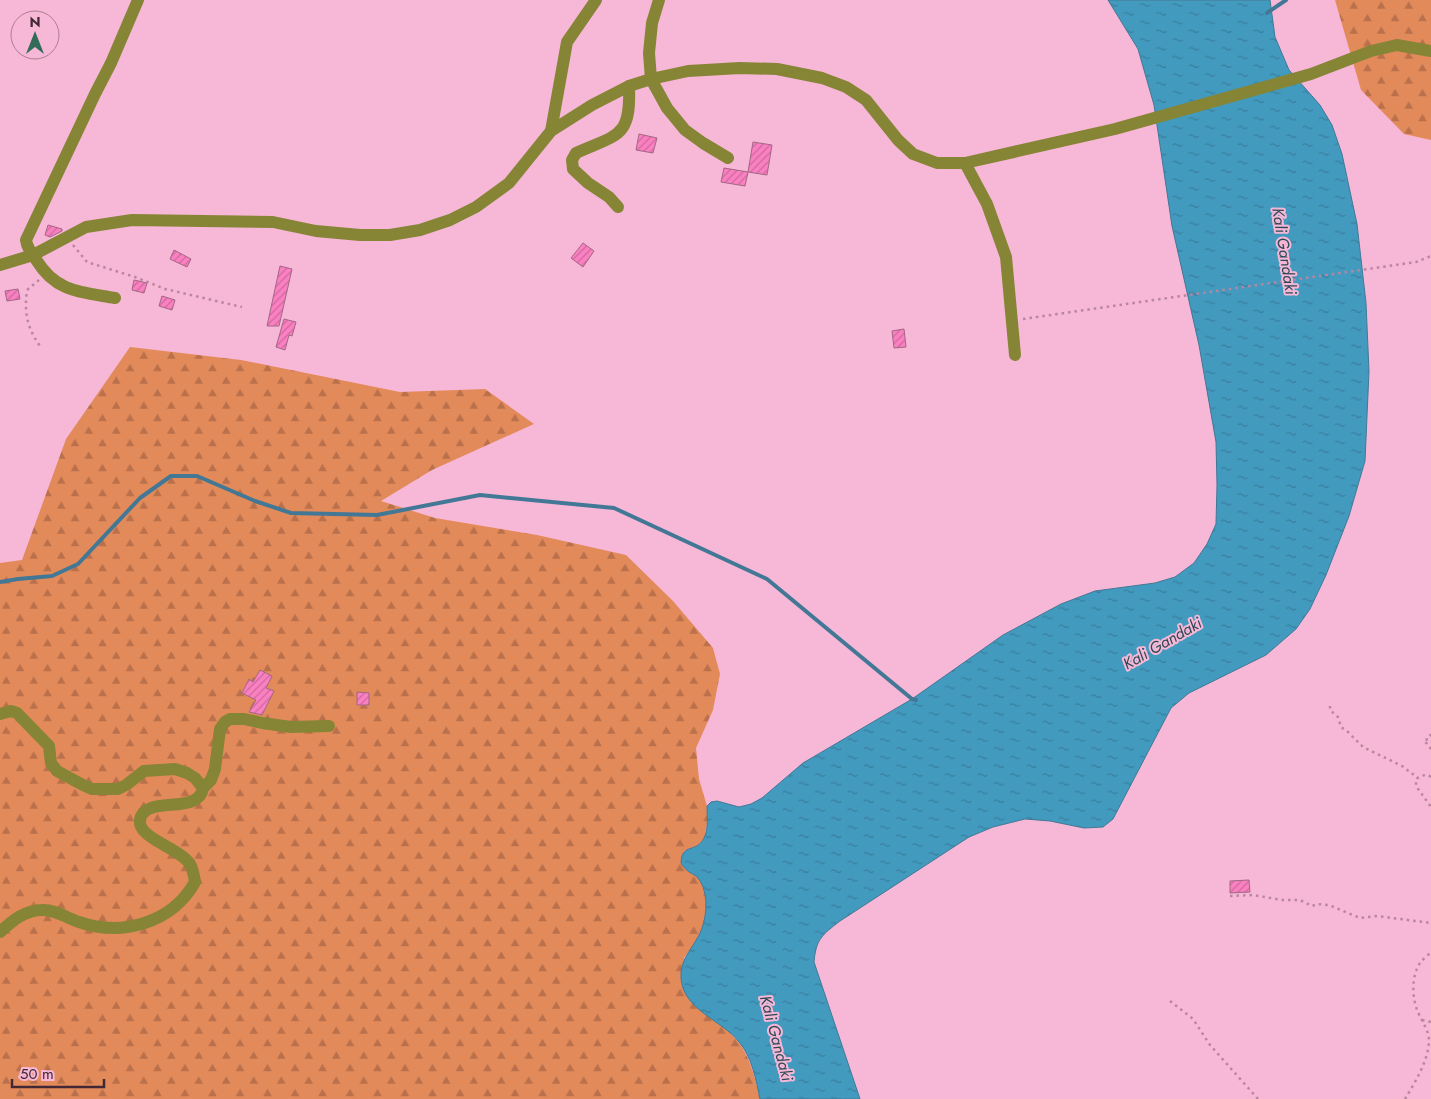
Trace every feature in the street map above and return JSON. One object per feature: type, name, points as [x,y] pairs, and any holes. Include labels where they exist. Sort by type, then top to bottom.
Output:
[{"type":"street","points":[[115,298],[80,292],[62,286],[46,276],[33,256],[26,240],[27,234],[45,200],[94,94],[111,63],[138,0]]},
{"type":"street","points":[[551,131],[567,42],[596,0]]},
{"type":"street","points":[[659,0],[652,24],[649,53],[651,78],[667,108],[685,130],[728,158]]},
{"type":"street","points":[[0,264],[33,256],[86,227],[132,220],[273,222],[316,231],[360,236],[390,235],[420,230],[450,220],[476,207],[509,183],[551,131],[592,106],[629,86],[651,78],[688,71],[740,68],[777,69],[822,78],[846,87],[866,100],[898,140],[913,154],[937,163],[965,163],[1115,129],[1311,74],[1380,49],[1397,45],[1431,51]]},
{"type":"street","points":[[618,207],[609,197],[588,183],[573,169],[572,160],[576,153],[606,141],[621,130],[626,122],[630,106],[629,86]]},
{"type":"street","points":[[965,163],[987,204],[1006,258],[1015,355]]},
{"type":"street","points":[[0,714],[11,711],[17,713],[49,746],[51,763],[57,771],[92,789],[118,789],[144,771],[175,769],[196,778],[202,788],[202,794],[197,799],[190,802],[154,807],[145,812],[140,821],[140,826],[145,833],[181,854],[190,863],[194,882],[182,902],[147,923],[132,926],[111,928],[80,922],[54,911],[41,910],[17,916],[0,932]]},
{"type":"street","points":[[202,788],[211,780],[215,769],[220,729],[230,719],[244,719],[262,724],[291,727],[329,726]]},
{"type":"path","points":[[68,238],[87,262],[135,277],[165,289],[242,307]]},
{"type":"path","points":[[1035,317],[1416,262],[1431,256]]},
{"type":"path","points":[[40,346],[28,326],[26,295],[30,286],[46,276]]},
{"type":"path","points":[[1330,706],[1330,710],[1338,717],[1341,727],[1363,747],[1402,766],[1418,778]]},
{"type":"path","points":[[1431,734],[1429,739],[1424,740],[1431,750]]},
{"type":"path","points":[[1431,777],[1421,776],[1416,779],[1416,786],[1431,807]]},
{"type":"path","points":[[1230,896],[1300,900],[1312,906],[1317,904],[1329,906],[1360,918],[1376,916],[1431,924]]},
{"type":"path","points":[[1405,1099],[1417,1079],[1429,1041],[1413,996],[1415,977],[1419,964],[1431,952]]},
{"type":"path","points":[[1170,1001],[1193,1019],[1210,1045],[1258,1099]]},
{"type":"path","points":[[1422,1020],[1431,1022]]},
{"type":"green space","points":[[1335,0],[1431,0],[1431,140],[1404,134],[1361,90]]},
{"type":"green space","points":[[130,347],[241,360],[400,392],[485,389],[534,424],[432,470],[381,501],[435,518],[537,535],[626,555],[673,601],[713,648],[720,674],[713,710],[696,748],[699,779],[707,806],[707,824],[704,839],[697,846],[684,851],[689,872],[694,874],[702,884],[706,906],[702,929],[684,958],[696,1007],[723,1027],[740,1044],[751,1066],[760,1099],[0,1099],[0,563],[22,560],[66,439]]},
{"type":"water","name":"Kali Gandaki","points":[[1108,0],[1270,0],[1275,37],[1289,70],[1320,105],[1332,125],[1342,154],[1357,224],[1366,303],[1369,371],[1365,461],[1349,516],[1326,575],[1310,609],[1296,629],[1266,655],[1189,693],[1171,708],[1113,819],[1103,827],[1084,828],[1050,821],[1025,819],[993,827],[969,837],[840,921],[824,934],[816,948],[814,962],[860,1099],[760,1099],[753,1069],[743,1048],[732,1034],[696,1007],[683,989],[681,978],[684,961],[701,930],[705,915],[706,899],[702,884],[681,863],[684,852],[701,843],[706,834],[707,806],[711,802],[717,801],[739,807],[751,804],[762,798],[803,763],[912,699],[1003,635],[1061,604],[1095,591],[1155,583],[1175,577],[1194,563],[1207,544],[1216,524],[1216,442],[1199,345],[1172,226],[1154,105],[1138,49]]},
{"type":"building","points":[[639,134],[657,138],[653,153],[636,150]]},
{"type":"building","points":[[753,142],[772,145],[767,175],[748,172]]},
{"type":"building","points":[[724,168],[748,172],[745,186],[721,182]]},
{"type":"building","points":[[48,225],[62,229],[62,231],[50,237],[45,235]]},
{"type":"building","points":[[583,243],[594,251],[583,267],[571,258]]},
{"type":"building","points":[[174,250],[191,259],[187,267],[170,259]]},
{"type":"building","points":[[280,266],[292,269],[279,326],[267,326]]},
{"type":"building","points":[[134,280],[147,283],[144,293],[132,290]]},
{"type":"building","points":[[18,289],[20,299],[7,301],[5,291]]},
{"type":"building","points":[[162,296],[175,300],[172,310],[159,306]]},
{"type":"building","points":[[284,319],[296,322],[292,336],[289,335],[285,350],[276,347]]},
{"type":"building","points":[[904,329],[906,347],[894,348],[892,331]]},
{"type":"building","points":[[260,670],[272,676],[266,688],[274,691],[262,715],[249,712],[256,700],[242,693],[249,679],[253,682]]},
{"type":"building","points":[[357,692],[369,693],[369,705],[357,705]]},
{"type":"building","points":[[1249,880],[1250,892],[1230,893],[1230,881]]},
{"type":"waterway","points":[[1267,13],[1286,0]]},
{"type":"waterway","points":[[0,582],[52,576],[78,564],[140,498],[171,476],[197,476],[255,501],[291,513],[377,515],[480,495],[614,508],[767,579],[912,699],[916,700]]}]
